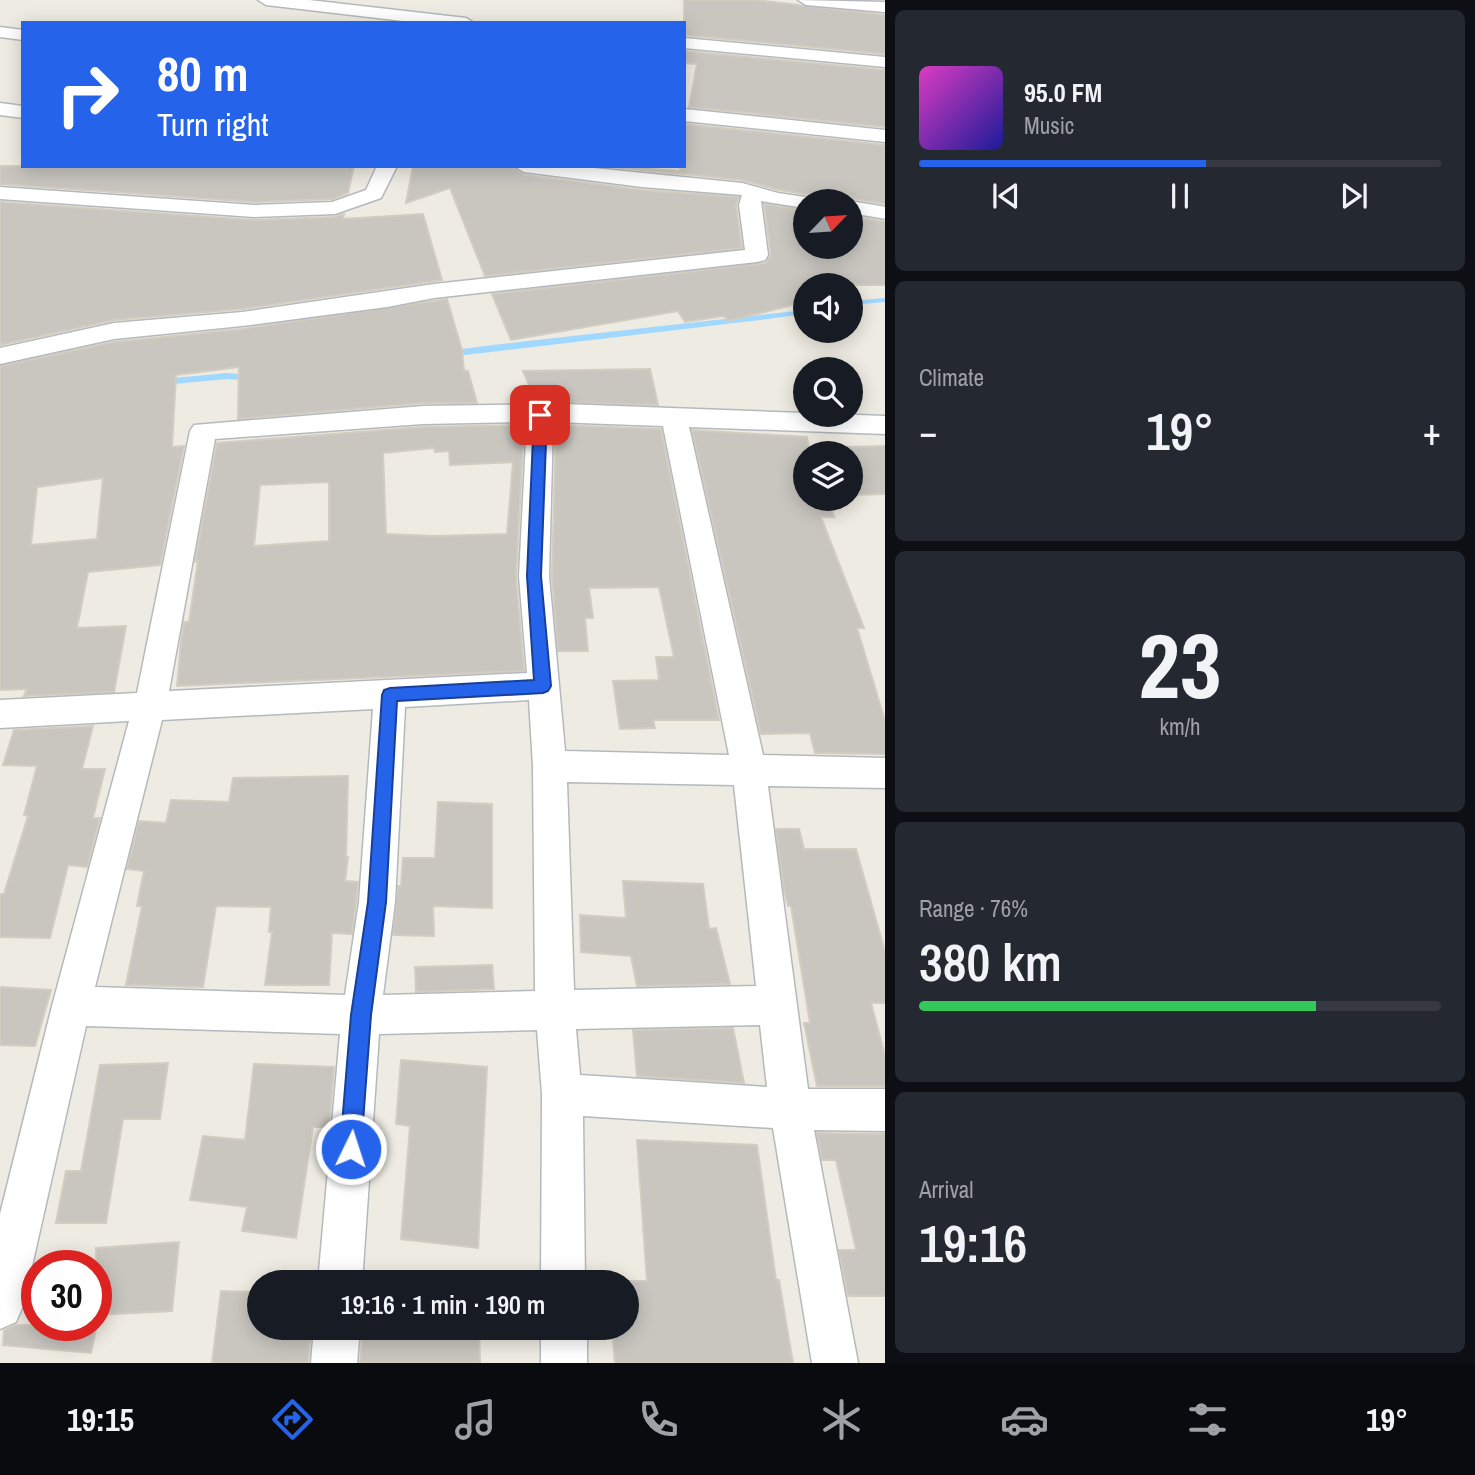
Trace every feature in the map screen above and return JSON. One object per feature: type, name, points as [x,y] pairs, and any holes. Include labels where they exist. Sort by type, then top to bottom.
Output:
[{"type":"street","points":[[266,0],[452,21]]},
{"type":"street","points":[[461,21],[464,0]]},
{"type":"street","points":[[806,0],[885,7]]},
{"type":"street","points":[[0,32],[21,35]]},
{"type":"street","points":[[686,43],[885,62]]},
{"type":"street","points":[[0,109],[21,112]]},
{"type":"street","points":[[686,115],[885,136]]},
{"type":"street","points":[[0,192],[254,211],[335,208],[374,194],[386,168]]},
{"type":"street","points":[[542,168],[753,192],[793,201]]},
{"type":"street","points":[[0,356],[114,331],[242,319],[387,300],[434,291],[757,255],[749,205],[753,192]]},
{"type":"street","points":[[863,209],[885,213]]},
{"type":"street","points":[[0,1306],[72,1006],[160,664],[204,431],[423,415],[564,413],[885,425]]},
{"type":"street","points":[[540,415],[534,576],[550,766],[555,1012],[562,1094],[563,1270]]},
{"type":"street","points":[[674,417],[749,769],[790,1109],[835,1363]]},
{"type":"street","points":[[0,715],[543,686]]},
{"type":"street","points":[[341,1270],[361,1015],[377,902],[390,695]]},
{"type":"street","points":[[550,766],[885,774]]},
{"type":"street","points":[[72,1006],[361,1015],[776,1006]]},
{"type":"street","points":[[562,1094],[790,1109],[885,1110]]},
{"type":"street","points":[[334,1363],[336,1340]]},
{"type":"street","points":[[564,1340],[564,1363]]},
{"type":"building","points":[[684,0],[755,0],[885,15],[885,54],[686,35]]},
{"type":"building","points":[[686,51],[885,70],[885,127],[689,107],[697,64],[686,63]]},
{"type":"building","points":[[686,124],[885,145],[885,204],[863,200],[863,189],[793,189],[793,192],[742,180],[623,168],[680,171],[680,168],[686,168]]},
{"type":"building","points":[[0,166],[354,168],[348,193],[332,199],[254,202],[0,184]]},
{"type":"building","points":[[413,168],[514,168],[524,175],[642,190],[739,197],[736,205],[742,248],[485,276],[450,188],[406,203]]},
{"type":"building","points":[[0,202],[254,220],[335,217],[344,214],[343,219],[423,214],[442,280],[242,309],[114,320],[0,345]]},
{"type":"building","points":[[764,204],[793,208],[793,259],[863,259],[863,218],[885,222],[885,285],[863,285],[863,273],[793,273],[793,305],[728,321],[724,316],[685,322],[678,311],[511,340],[492,294],[766,263],[771,255]]},
{"type":"building","points":[[447,299],[462,350],[464,371],[468,371],[477,403],[423,403],[238,419],[239,367],[176,375],[172,447],[184,446],[160,565],[88,572],[77,628],[126,626],[114,692],[24,696],[27,689],[0,690],[0,366],[114,342],[242,329]],"holes":[[[103,478],[97,539],[31,545],[37,487]]]},
{"type":"building","points":[[650,369],[658,405],[536,402],[523,371]]},
{"type":"building","points":[[524,425],[516,576],[524,671],[177,686],[184,622],[189,622],[198,561],[195,562],[217,443],[423,427]],"holes":[[[434,448],[435,452],[449,451],[450,465],[513,462],[507,534],[386,534],[383,453]],[[329,482],[329,541],[254,546],[260,485]]]},
{"type":"building","points":[[556,425],[661,429],[719,720],[653,720],[655,728],[620,729],[613,681],[659,680],[656,657],[674,657],[659,587],[589,588],[593,618],[585,618],[588,651],[558,651],[552,576]]},
{"type":"building","points":[[692,430],[807,437],[808,441],[793,441],[793,511],[832,511],[834,517],[821,517],[864,628],[857,628],[885,721],[885,754],[815,753],[810,733],[761,734]]},
{"type":"building","points":[[885,446],[885,494],[863,495],[863,447]]},
{"type":"building","points":[[93,726],[82,769],[105,769],[93,818],[100,818],[87,867],[68,865],[50,938],[0,937],[0,894],[4,894],[28,816],[24,815],[37,766],[3,765],[14,730]]},
{"type":"building","points":[[348,776],[348,857],[345,881],[358,882],[352,934],[332,933],[329,985],[265,985],[272,932],[269,932],[271,907],[216,906],[203,987],[126,985],[142,906],[137,906],[144,871],[127,869],[139,821],[166,823],[171,800],[229,802],[233,778]]},
{"type":"building","points":[[438,802],[492,804],[492,908],[433,906],[434,936],[393,935],[403,858],[435,858]]},
{"type":"building","points":[[776,829],[799,829],[804,849],[856,849],[885,951],[885,1003],[871,1003],[885,1055],[885,1086],[817,1086],[804,1023],[810,1023],[791,906],[788,906]]},
{"type":"building","points":[[623,881],[703,884],[709,929],[716,928],[730,984],[637,986],[631,956],[581,952],[580,915],[626,918]]},
{"type":"building","points":[[492,965],[494,989],[416,992],[415,967]]},
{"type":"building","points":[[0,987],[51,990],[35,1046],[0,1045]]},
{"type":"building","points":[[733,1028],[744,1083],[637,1076],[633,1030]]},
{"type":"building","points":[[401,1060],[487,1067],[478,1248],[401,1239],[410,1126],[396,1124]]},
{"type":"building","points":[[168,1063],[160,1119],[123,1119],[106,1223],[56,1223],[66,1171],[81,1171],[100,1065]]},
{"type":"building","points":[[254,1064],[334,1067],[329,1127],[313,1127],[296,1238],[242,1231],[247,1207],[190,1200],[203,1136],[245,1140]]},
{"type":"building","points":[[817,1133],[885,1134],[885,1296],[848,1296],[839,1250],[856,1250],[836,1160],[822,1160]]},
{"type":"building","points":[[637,1140],[757,1145],[776,1280],[779,1280],[793,1363],[615,1363],[613,1340],[639,1340],[639,1281],[647,1281]]},
{"type":"building","points":[[179,1242],[172,1311],[112,1314],[112,1250],[96,1248]]},
{"type":"building","points":[[221,1291],[247,1292],[247,1340],[310,1340],[308,1363],[212,1363]]},
{"type":"building","points":[[21,1325],[21,1341],[94,1341],[91,1353],[3,1345],[4,1330]]},
{"type":"building","points":[[362,1340],[479,1340],[480,1363],[360,1363]]},
{"type":"waterway","points":[[863,302],[885,300]]},
{"type":"waterway","points":[[448,354],[793,313]]},
{"type":"waterway","points":[[163,382],[227,376],[251,378]]},
{"type":"route","points":[[351,1149],[361,1015],[377,902],[390,695],[543,686],[534,576],[540,415]]}]
